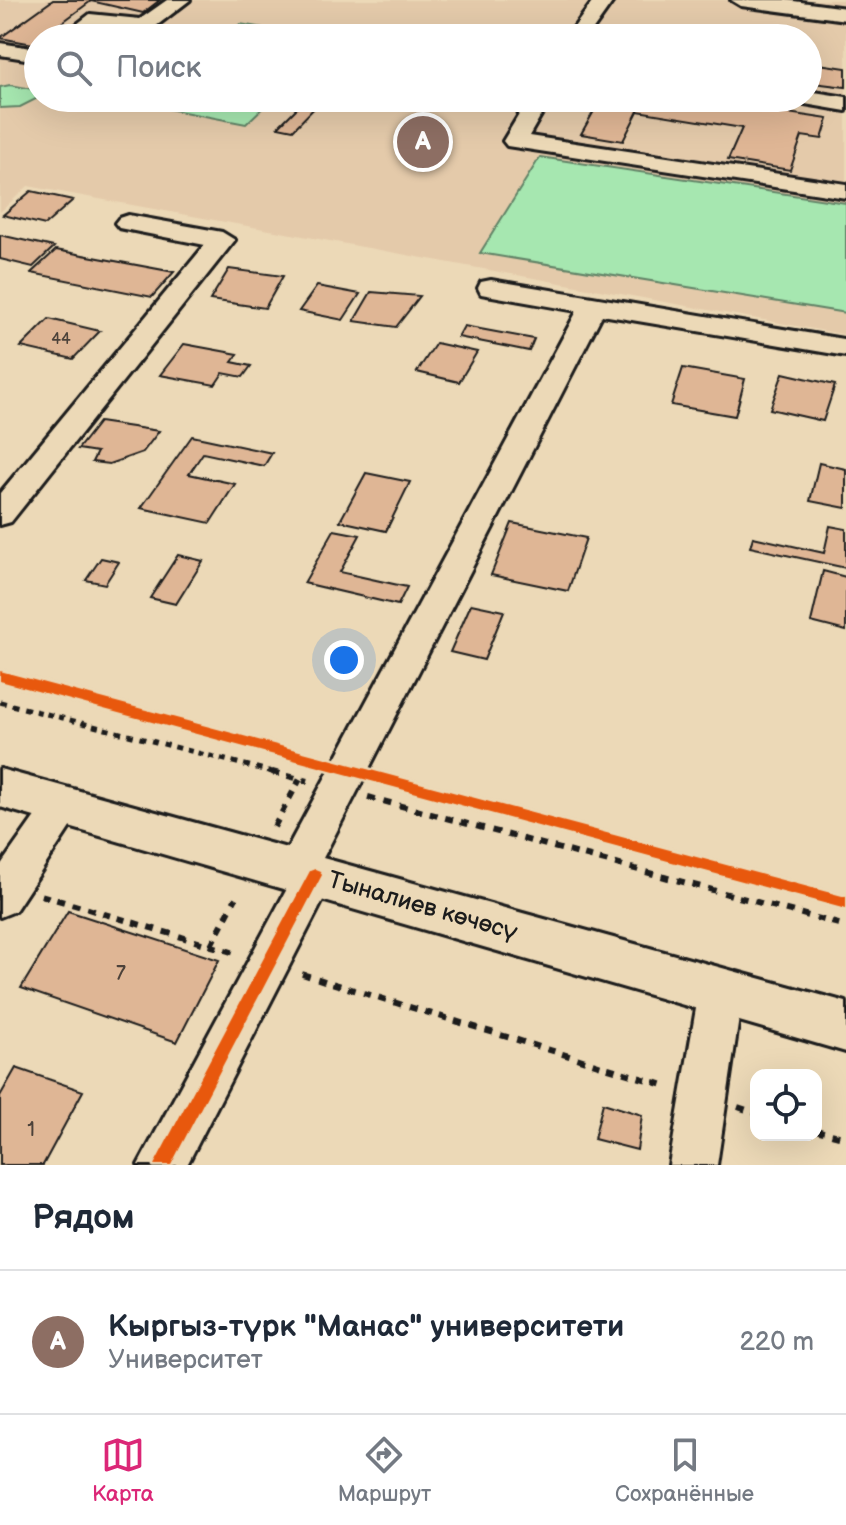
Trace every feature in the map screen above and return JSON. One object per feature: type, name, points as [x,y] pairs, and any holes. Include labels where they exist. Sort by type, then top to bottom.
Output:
[{"type":"main road","name":"Тыналиев көчөсү","points":[[0,788],[64,806],[295,857],[721,991],[846,1027]]},
{"type":"street","points":[[147,24],[180,0]]},
{"type":"street","points":[[586,24],[604,0]]},
{"type":"street","points":[[741,0],[846,14]]},
{"type":"street","points":[[89,24],[97,18],[132,24]]},
{"type":"street","points":[[0,49],[24,53]]},
{"type":"street","points":[[822,100],[846,104]]},
{"type":"street","points":[[532,112],[515,141],[846,191]]},
{"type":"street","points":[[0,514],[222,240],[128,223]]},
{"type":"street","points":[[491,288],[843,348]]},
{"type":"street","points":[[162,1165],[270,964],[295,857],[338,789],[593,307]]},
{"type":"street","points":[[4,892],[64,806]]},
{"type":"street","points":[[695,1164],[721,991]]},
{"type":"path","points":[[0,702],[338,789],[846,926]]},
{"type":"path","points":[[295,857],[300,779]]},
{"type":"path","points":[[4,892],[211,945],[750,1111]]},
{"type":"path","points":[[211,945],[236,898]]},
{"type":"path","points":[[822,1132],[846,1138]]},
{"type":"shaded area","points":[[0,0],[846,0],[846,335],[28,186],[0,212]]},
{"type":"green space","points":[[0,87],[24,88],[24,105],[0,108]]},
{"type":"green space","points":[[183,112],[258,112],[246,124]]},
{"type":"green space","points":[[540,157],[846,203],[846,313],[480,253]]},
{"type":"building","points":[[53,0],[160,0],[143,13],[91,1],[60,24],[24,24],[24,42],[0,38]]},
{"type":"building","points":[[822,64],[846,68],[846,87],[822,84]]},
{"type":"building","points":[[293,112],[310,112],[293,130],[278,127]]},
{"type":"building","points":[[593,112],[638,112],[623,141],[581,134]]},
{"type":"building","points":[[644,112],[781,112],[828,119],[822,139],[802,136],[790,170],[728,160],[742,128]]},
{"type":"building","points":[[31,191],[73,200],[45,225],[3,215]]},
{"type":"building","points":[[0,235],[54,247],[33,267],[0,259]]},
{"type":"building","points":[[56,250],[174,272],[152,297],[31,273]]},
{"type":"building","points":[[229,269],[283,276],[265,308],[210,300]]},
{"type":"building","points":[[317,286],[360,294],[343,320],[299,311]]},
{"type":"building","points":[[371,292],[420,296],[396,327],[354,321]]},
{"type":"building","points":[[49,319],[100,331],[73,359],[21,347]]},
{"type":"building","points":[[464,326],[534,339],[529,351],[458,337]]},
{"type":"building","points":[[436,343],[477,352],[459,382],[417,372]]},
{"type":"building","points":[[184,344],[238,354],[232,362],[251,366],[243,377],[223,373],[215,385],[160,375]]},
{"type":"building","points":[[683,368],[745,379],[735,416],[671,405]]},
{"type":"building","points":[[783,373],[835,385],[823,421],[770,409]]},
{"type":"building","points":[[99,422],[159,431],[143,452],[109,464],[92,462],[97,452],[78,449]]},
{"type":"building","points":[[192,436],[272,453],[264,466],[203,453],[189,474],[235,484],[210,523],[141,508]]},
{"type":"building","points":[[819,463],[846,469],[846,508],[810,501]]},
{"type":"building","points":[[366,473],[410,482],[386,531],[340,521]]},
{"type":"building","points":[[512,523],[586,538],[568,591],[491,575]]},
{"type":"building","points":[[830,526],[846,529],[846,568],[750,547],[753,537],[824,553]]},
{"type":"building","points":[[334,530],[360,535],[340,572],[407,587],[398,605],[304,583]]},
{"type":"building","points":[[178,555],[203,561],[176,604],[150,598]]},
{"type":"building","points":[[101,558],[119,562],[105,584],[86,580]]},
{"type":"building","points":[[823,571],[846,577],[846,631],[811,622]]},
{"type":"building","points":[[471,604],[504,611],[484,660],[450,652]]},
{"type":"building","points":[[68,911],[219,960],[177,1042],[21,988]]},
{"type":"building","points":[[16,1068],[83,1091],[43,1165],[0,1165],[0,1096]]},
{"type":"building","points":[[603,1103],[642,1115],[637,1150],[594,1139]]},
{"type":"cycle path","points":[[0,676],[846,903]]},
{"type":"cycle path","points":[[162,1165],[315,875]]},
{"type":"place","name":"Кыргыз-түрк \"Манас\" университети","points":[[423,142]]}]
